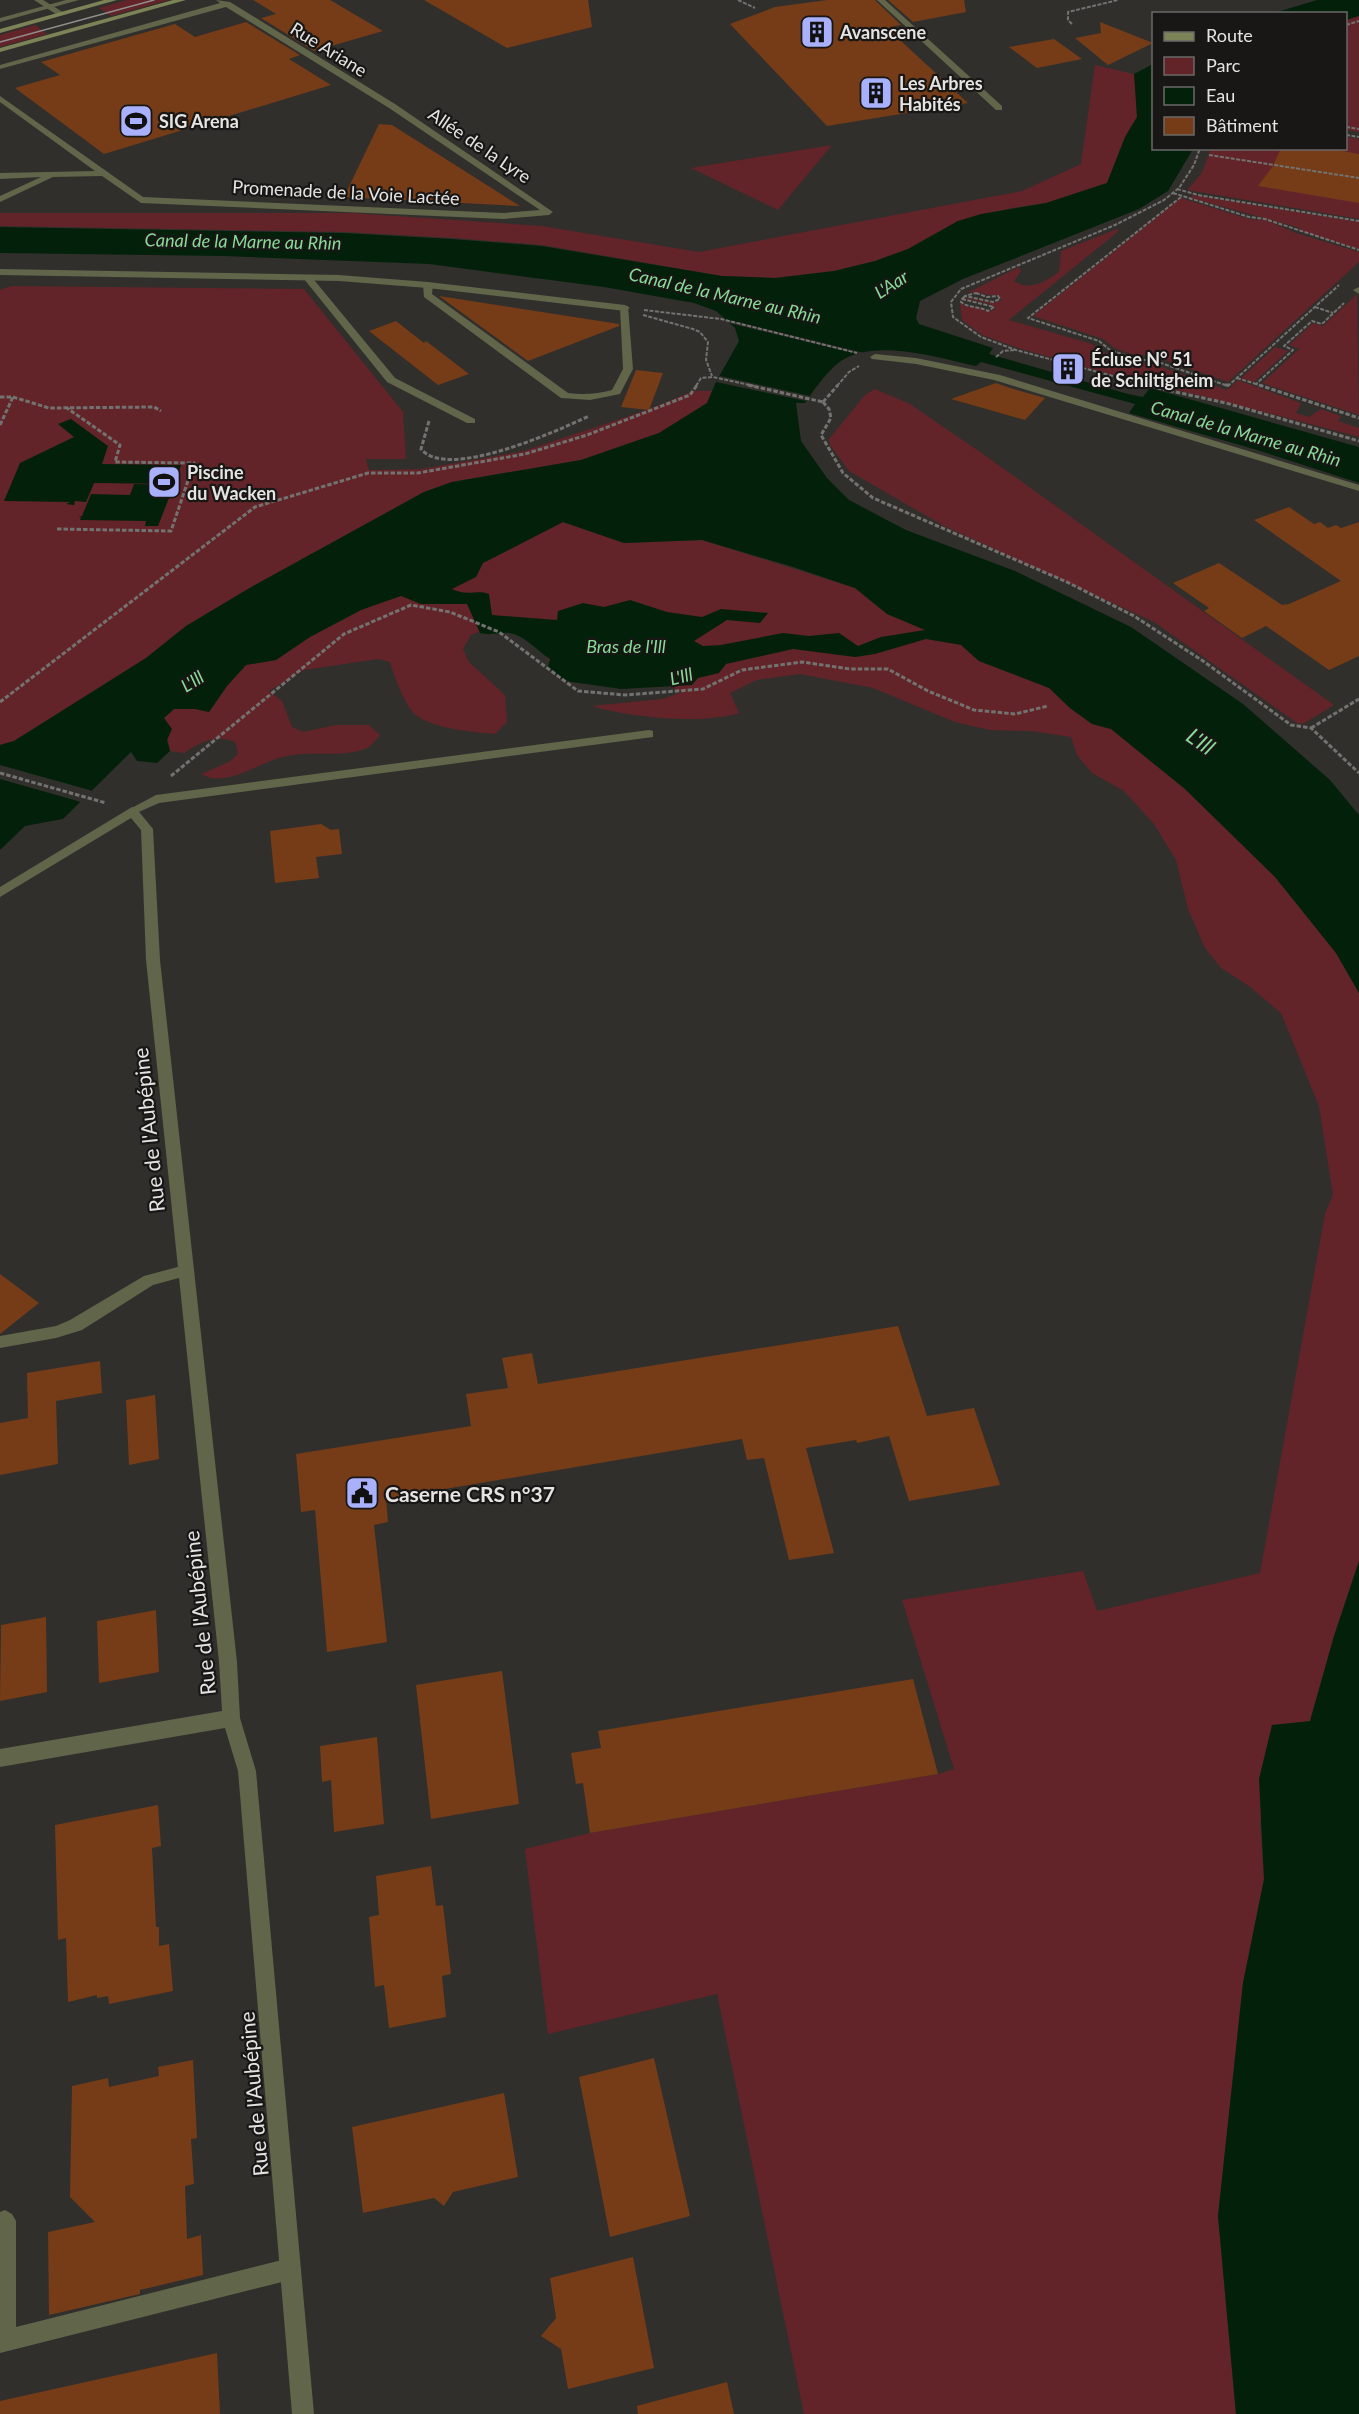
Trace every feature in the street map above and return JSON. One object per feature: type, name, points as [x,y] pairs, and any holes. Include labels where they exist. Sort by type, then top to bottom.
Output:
[{"type":"main road","points":[[0,31],[113,0]]},
{"type":"main road","points":[[0,50],[182,0]]},
{"type":"main road","points":[[62,14],[82,28]]},
{"type":"street","points":[[38,0],[62,14]]},
{"type":"street","points":[[0,20],[75,0]]},
{"type":"street","points":[[881,0],[999,108]]},
{"type":"street","points":[[0,67],[223,2]]},
{"type":"street","name":"Rue Ariane","points":[[223,2],[392,106]]},
{"type":"street","points":[[0,98],[104,173]]},
{"type":"street","name":"Allée de la Lyre","points":[[392,106],[549,212]]},
{"type":"street","points":[[0,166],[48,174]]},
{"type":"street","points":[[0,176],[104,173]]},
{"type":"street","name":"Promenade de la Voie Lactée","points":[[104,173],[141,200],[502,216],[549,212]]},
{"type":"street","points":[[0,199],[42,178],[63,174]]},
{"type":"street","points":[[0,272],[307,277],[428,285],[625,308],[628,369],[616,392],[598,398],[584,399],[565,396],[427,295],[428,285]]},
{"type":"street","points":[[307,277],[391,380],[471,421]]},
{"type":"street","points":[[876,357],[916,361],[996,377],[1290,465],[1359,488]]},
{"type":"street","points":[[0,893],[132,811],[156,799],[649,734]]},
{"type":"street","name":"Rue de l'Aubépine","points":[[132,811],[147,829],[153,960],[228,1662],[231,1718],[247,1771],[303,2414]]},
{"type":"street","points":[[0,1342],[56,1332],[76,1325],[149,1280],[185,1271]]},
{"type":"street","points":[[0,1758],[231,1718]]},
{"type":"street","points":[[4,2221],[2,2342],[290,2269]]},
{"type":"path","points":[[738,0],[754,8]]},
{"type":"path","points":[[1072,24],[1068,20],[1068,12],[1118,0]]},
{"type":"path","points":[[1199,150],[1194,165],[1173,193],[1132,217],[961,289],[951,302],[953,317],[981,337],[1016,350],[1148,386],[1226,403],[1359,441]]},
{"type":"path","points":[[1209,155],[1359,178]]},
{"type":"path","points":[[1177,189],[1198,195],[1359,221]]},
{"type":"path","points":[[1173,193],[1249,217],[1265,219],[1359,250]]},
{"type":"path","points":[[1181,197],[1028,318],[1099,341],[1110,350],[1137,359],[1155,361],[1227,386],[1344,280]]},
{"type":"path","points":[[956,296],[964,298],[990,305],[994,308],[988,311],[979,306],[965,305],[961,302],[964,298],[976,293],[1000,299],[994,302],[964,298]]},
{"type":"path","points":[[1256,384],[1293,350],[1284,346],[1312,321],[1322,324],[1348,299]]},
{"type":"path","points":[[1315,307],[1334,313]]},
{"type":"path","points":[[625,308],[721,319],[876,357]]},
{"type":"path","points":[[625,308],[700,332],[708,342],[705,352],[708,372],[713,377]]},
{"type":"path","points":[[1000,353],[1016,350]]},
{"type":"path","points":[[822,402],[849,372],[876,357]]},
{"type":"path","points":[[0,702],[255,507],[368,473],[418,473],[525,454],[587,435],[690,395],[700,378],[713,377],[822,402],[829,409],[831,418],[821,435],[833,460],[855,485],[869,495],[900,513],[932,524],[1110,603],[1176,643],[1291,725],[1311,728],[1359,773]]},
{"type":"path","points":[[1236,378],[1359,418]]},
{"type":"path","points":[[429,417],[421,449],[431,458],[450,460],[496,452],[569,426],[606,404],[616,392]]},
{"type":"path","points":[[0,397],[13,397],[49,408],[154,407],[161,411]]},
{"type":"path","points":[[0,425],[13,397]]},
{"type":"path","points":[[57,529],[171,531],[194,463],[115,462],[120,446],[68,408]]},
{"type":"path","points":[[156,799],[169,778],[344,634],[411,605],[450,612],[499,632],[578,691],[625,694],[703,689],[742,670],[802,662],[850,669],[888,669],[928,691],[974,710],[1015,714],[1048,706]]},
{"type":"path","points":[[1311,728],[1359,699]]},
{"type":"path","points":[[0,773],[113,806]]},
{"type":"green space","points":[[127,0],[169,0],[111,16],[99,8]]},
{"type":"green space","points":[[1359,16],[1359,132],[1347,130],[1347,20]]},
{"type":"green space","points":[[35,25],[47,34],[0,47],[0,35]]},
{"type":"green space","points":[[1095,65],[1134,74],[1135,79],[1137,117],[1125,137],[1107,183],[1046,203],[1012,208],[958,221],[908,249],[875,261],[834,271],[775,278],[722,276],[542,245],[345,232],[0,226],[0,213],[351,213],[542,226],[699,252],[1022,191],[1081,164]]},
{"type":"green space","points":[[1347,137],[1359,139],[1359,219],[1187,190],[1201,174],[1211,150],[1347,150]]},
{"type":"green space","points":[[832,145],[778,210],[691,168]]},
{"type":"green space","points":[[1192,195],[1359,222],[1359,249],[1298,230],[1300,228],[1191,198]]},
{"type":"green space","points":[[1181,198],[1249,219],[1266,220],[1296,233],[1359,252],[1359,262],[1228,382],[1153,356],[1134,355],[1114,348],[1103,339],[1033,316]]},
{"type":"green space","points":[[1119,230],[1114,235],[1009,320],[1092,344],[1103,352],[1135,362],[1153,364],[1227,390],[1238,380],[1301,403],[1296,413],[1309,417],[1321,409],[1341,416],[1338,421],[1359,428],[1359,437],[1203,396],[1138,382],[1018,348],[982,335],[962,320],[960,303],[967,307],[979,307],[987,312],[996,309],[990,304],[968,298],[994,303],[1002,300],[997,295],[967,293],[1019,267],[1021,271],[1014,281],[1026,286],[1043,282],[1059,272],[1061,251]]},
{"type":"green space","name":"Piscine du Wacken","points":[[11,286],[304,289],[403,412],[406,459],[366,459],[369,470],[422,469],[524,451],[650,409],[693,391],[712,391],[707,403],[659,433],[581,460],[452,482],[424,492],[253,586],[186,626],[146,658],[14,741],[0,745],[0,290]]},
{"type":"green space","points":[[1357,294],[1359,415],[1262,383],[1299,349],[1289,345],[1313,323],[1323,326]]},
{"type":"green space","points":[[1275,347],[1288,351],[1254,382],[1241,378]]},
{"type":"green space","points":[[875,389],[910,404],[983,454],[1334,705],[1303,724],[1297,723],[1154,622],[944,526],[849,471],[830,445],[829,439],[865,395]]},
{"type":"green space","points":[[563,522],[624,543],[702,540],[855,588],[887,614],[961,645],[979,661],[1049,688],[1070,708],[1092,724],[1111,729],[1185,789],[1275,877],[1336,953],[1359,993],[1359,1561],[1334,1636],[1310,1721],[1260,1822],[1264,1879],[1243,1983],[1218,2216],[1236,2414],[804,2414],[717,1994],[548,2034],[525,1849],[590,1833],[938,1774],[954,1769],[902,1600],[1083,1571],[1097,1611],[1260,1573],[1325,1214],[1333,1195],[1319,1106],[1281,1013],[1249,986],[1221,968],[1205,948],[1188,909],[1176,860],[1154,824],[1124,791],[1092,773],[1077,755],[1071,737],[1031,731],[990,730],[955,722],[873,688],[800,674],[757,680],[730,693],[739,713],[724,717],[665,718],[606,710],[591,706],[662,699],[682,692],[659,682],[558,674],[534,639],[493,627],[471,635],[463,649],[469,662],[505,695],[507,722],[495,734],[444,727],[417,716],[404,699],[390,662],[378,659],[304,670],[269,691],[282,701],[292,727],[303,732],[336,725],[369,725],[380,735],[367,748],[346,753],[290,755],[240,774],[220,778],[211,778],[201,774],[229,762],[238,754],[235,742],[215,739],[184,753],[170,751],[164,718],[174,709],[209,712],[227,686],[246,665],[276,660],[310,637],[361,610],[483,563]]},
{"type":"water","points":[[1317,0],[1359,0],[1359,16],[1347,20],[1347,12],[1277,12]]},
{"type":"water","points":[[1152,65],[1152,150],[1192,150],[1168,191],[1139,209],[963,279],[920,301],[916,318],[919,324],[993,348],[989,354],[1128,394],[1143,397],[1150,388],[1359,447],[1359,483],[1257,450],[1129,413],[1135,404],[981,362],[976,366],[924,354],[886,350],[867,351],[837,364],[824,377],[805,403],[796,403],[801,441],[827,478],[849,500],[906,530],[1015,571],[1131,627],[1243,704],[1330,780],[1359,815],[1359,993],[1336,953],[1275,877],[1185,789],[1111,729],[1092,724],[1070,708],[1049,688],[979,661],[961,645],[926,639],[875,654],[855,657],[793,649],[726,664],[719,673],[698,678],[692,685],[621,689],[565,681],[548,667],[550,659],[521,637],[509,633],[480,633],[467,604],[421,604],[401,596],[361,610],[310,637],[276,660],[246,665],[227,686],[209,712],[174,709],[164,718],[172,729],[167,740],[170,751],[157,763],[137,761],[131,752],[63,819],[25,826],[0,850],[0,745],[14,741],[146,658],[186,626],[253,586],[424,492],[452,482],[581,460],[659,433],[707,403],[739,341],[735,328],[716,311],[694,303],[604,287],[429,264],[223,256],[0,253],[0,227],[344,233],[452,239],[542,246],[722,276],[775,278],[834,271],[875,261],[908,249],[958,221],[981,214],[1046,203],[1107,183],[1125,137],[1137,117],[1134,74]],"holes":[[[563,522],[624,543],[702,540],[855,588],[887,614],[925,630],[881,637],[858,646],[839,633],[809,636],[783,633],[721,645],[703,646],[694,641],[727,620],[760,623],[768,613],[721,609],[702,617],[667,612],[630,600],[604,607],[583,603],[558,611],[557,620],[492,615],[489,594],[452,589],[476,577],[483,563]]]},
{"type":"water","points":[[71,419],[108,446],[102,464],[181,465],[175,484],[94,483],[86,502],[75,501],[74,505],[66,504],[70,502],[4,501],[20,463],[74,437],[58,424]]},
{"type":"water","points":[[134,484],[174,485],[158,526],[145,526],[146,521],[80,520],[81,517],[78,517],[82,516],[91,494],[130,495]]},
{"type":"water","points":[[1359,1561],[1359,2414],[1236,2414],[1218,2216],[1243,1983],[1264,1879],[1259,1779],[1272,1725],[1310,1721],[1334,1636]]},
{"type":"pier","points":[[725,319],[864,353],[858,354],[729,323]]},
{"type":"pier","points":[[720,376],[810,396],[806,401],[716,382]]},
{"type":"pier","points":[[0,765],[93,791],[81,802],[0,779]]},
{"type":"building","points":[[253,0],[330,0],[383,31],[314,51],[261,18],[276,14]]},
{"type":"building","points":[[424,0],[588,0],[592,27],[507,48]]},
{"type":"building","points":[[827,0],[875,0],[901,25],[890,27],[904,39],[900,40],[968,103],[827,126],[730,24],[775,7]]},
{"type":"building","points":[[888,0],[964,0],[966,12],[913,22]]},
{"type":"building","name":"SIG Arena","points":[[246,22],[300,55],[289,59],[331,85],[104,154],[15,88],[60,75],[41,62],[175,24],[195,37]]},
{"type":"building","points":[[1100,22],[1152,43],[1108,65],[1075,38],[1101,33]]},
{"type":"building","points":[[1054,39],[1082,59],[1037,68],[1009,47]]},
{"type":"building","points":[[379,124],[392,125],[520,206],[344,197]]},
{"type":"building","points":[[1280,150],[1337,150],[1359,154],[1359,203],[1258,186],[1273,166]]},
{"type":"building","points":[[439,296],[619,324],[619,326],[528,361]]},
{"type":"building","points":[[396,321],[469,374],[438,385],[369,331]]},
{"type":"building","points":[[636,370],[663,373],[649,410],[621,407]]},
{"type":"building","points":[[996,383],[1045,398],[1025,420],[951,399]]},
{"type":"building","points":[[1289,507],[1314,524],[1320,522],[1328,528],[1336,525],[1341,528],[1359,522],[1359,656],[1329,670],[1266,626],[1242,638],[1204,611],[1209,608],[1173,583],[1219,563],[1282,605],[1341,581],[1254,520]]},
{"type":"building","points":[[321,824],[331,830],[339,829],[342,854],[316,857],[319,878],[275,883],[270,831]]},
{"type":"building","points":[[0,1274],[39,1303],[0,1334]]},
{"type":"building","name":"Caserne CRS n°37","points":[[898,1326],[927,1416],[974,1408],[1000,1485],[909,1501],[889,1436],[857,1443],[856,1440],[806,1448],[834,1553],[789,1560],[764,1458],[747,1460],[742,1439],[386,1499],[388,1522],[374,1525],[387,1642],[327,1652],[315,1510],[301,1512],[296,1454],[471,1426],[466,1394],[508,1388],[502,1358],[532,1353],[538,1384]]},
{"type":"building","points":[[100,1361],[102,1393],[56,1401],[58,1464],[0,1475],[0,1423],[28,1418],[27,1373]]},
{"type":"building","points":[[155,1395],[159,1459],[129,1465],[126,1400]]},
{"type":"building","points":[[156,1610],[159,1672],[99,1683],[97,1621]]},
{"type":"building","points":[[46,1617],[47,1692],[0,1701],[1,1625]]},
{"type":"building","points":[[502,1671],[519,1804],[431,1819],[416,1685]]},
{"type":"building","points":[[913,1679],[938,1774],[590,1833],[583,1783],[576,1784],[571,1753],[601,1748],[598,1731]]},
{"type":"building","points":[[377,1737],[384,1824],[334,1832],[331,1780],[322,1782],[320,1746]]},
{"type":"building","points":[[158,1805],[161,1846],[152,1848],[156,1927],[159,1927],[159,1946],[169,1944],[173,1991],[109,2004],[108,1996],[97,1998],[97,1995],[68,2002],[66,1938],[58,1940],[55,1825]]},
{"type":"building","points":[[431,1866],[436,1906],[443,1905],[451,1974],[442,1976],[446,2017],[389,2028],[384,1985],[375,1987],[369,1917],[379,1915],[376,1876]]},
{"type":"building","points":[[654,2058],[690,2216],[610,2237],[579,2077]]},
{"type":"building","points":[[193,2060],[197,2138],[191,2139],[194,2184],[185,2186],[187,2239],[201,2235],[203,2275],[140,2290],[140,2294],[49,2315],[48,2232],[95,2222],[70,2197],[72,2086],[108,2078],[109,2087],[159,2076],[158,2067]]},
{"type":"building","points":[[504,2093],[518,2177],[453,2192],[444,2206],[434,2198],[363,2213],[352,2127]]},
{"type":"building","points":[[633,2257],[654,2368],[568,2389],[561,2349],[541,2336],[556,2318],[550,2278]]},
{"type":"building","points":[[217,2353],[220,2414],[0,2414],[0,2401]]},
{"type":"building","points":[[727,2382],[734,2414],[638,2414],[637,2406]]},
{"type":"tram line","points":[[0,42],[154,0]]},
{"type":"place","name":"Avanscene","points":[[817,32]]},
{"type":"place","name":"Les Arbres Habités","points":[[876,93]]},
{"type":"place","name":"SIG Arena","points":[[136,121]]},
{"type":"place","name":"Écluse N° 51 de Schiltigheim","points":[[1068,369]]},
{"type":"place","name":"Piscine du Wacken","points":[[164,482]]},
{"type":"place","name":"Caserne CRS n°37","points":[[362,1493]]},
{"type":"water label","name":"Canal de la Marne au Rhin","points":[[243,241]]},
{"type":"water label","name":"L'Aar","points":[[891,284]]},
{"type":"water label","name":"Canal de la Marne au Rhin","points":[[725,295]]},
{"type":"water label","name":"Canal de la Marne au Rhin","points":[[1246,433]]},
{"type":"water label","name":"Bras de l'Ill","points":[[626,646]]},
{"type":"water label","name":"L'Ill","points":[[681,676]]},
{"type":"water label","name":"L'Ill","points":[[192,681]]},
{"type":"water label","name":"L'Ill","points":[[1201,741]]}]
